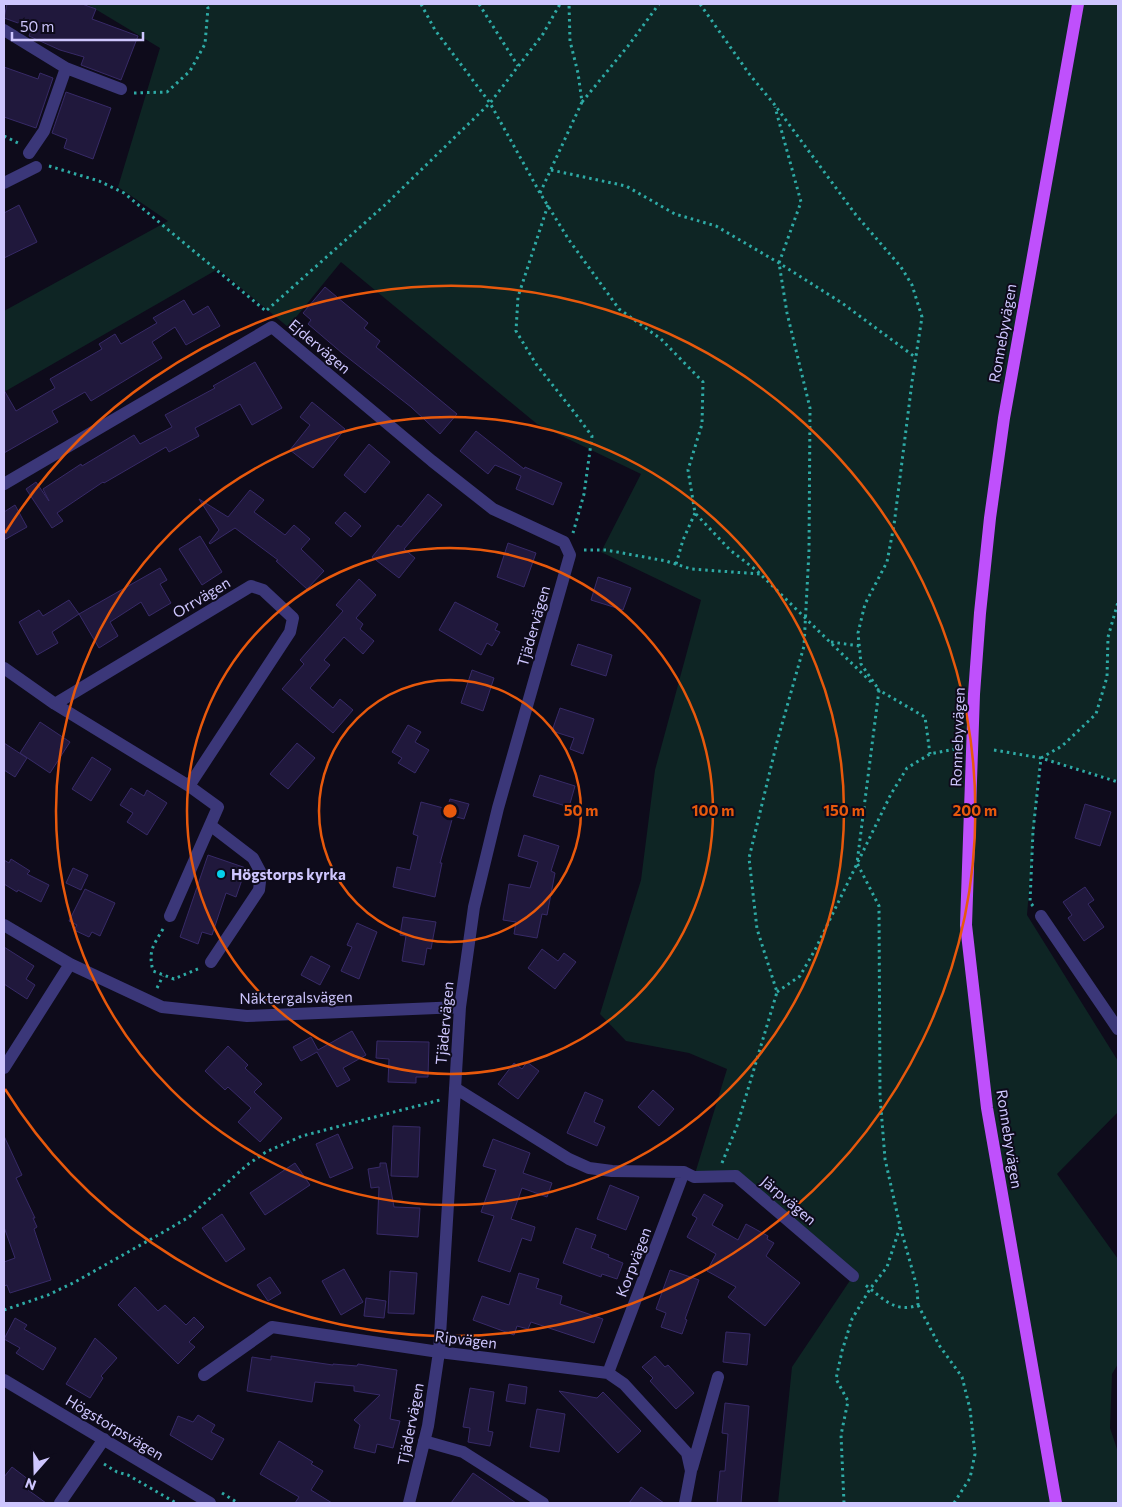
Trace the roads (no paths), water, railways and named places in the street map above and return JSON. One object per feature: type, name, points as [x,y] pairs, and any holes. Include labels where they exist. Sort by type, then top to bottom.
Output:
[{"type":"main road","name":"Ronnebyvägen","points":[[1056,1503],[987,1108],[966,925],[974,694],[990,518],[1004,418],[1078,4]]},
{"type":"street","points":[[4,30],[66,68],[120,89]]},
{"type":"street","points":[[29,153],[44,131],[66,68]]},
{"type":"street","points":[[4,182],[36,167]]},
{"type":"street","name":"Ejdervägen","points":[[4,484],[272,327],[432,462],[493,509],[564,542],[569,552]]},
{"type":"street","name":"Tjädervägen","points":[[409,1503],[424,1441],[440,1352],[460,1007],[474,907],[498,808],[569,552]]},
{"type":"street","name":"Orrvägen","points":[[55,704],[251,586],[263,590],[293,618],[290,632],[189,786]]},
{"type":"street","points":[[4,668],[55,704],[189,786],[218,807],[170,916]]},
{"type":"street","points":[[210,825],[253,858],[261,873],[259,890],[211,962]]},
{"type":"street","points":[[1040,916],[1118,1030]]},
{"type":"street","name":"Näktergalsvägen","points":[[4,925],[70,964],[162,1007],[247,1016],[460,1007]]},
{"type":"street","points":[[4,1068],[70,964]]},
{"type":"street","name":"Järpvägen","points":[[455,1092],[568,1159],[589,1168],[612,1171],[736,1176],[853,1276]]},
{"type":"street","name":"Korpvägen","points":[[608,1373],[689,1174]]},
{"type":"street","name":"Ripvägen","points":[[204,1374],[272,1327],[440,1352],[608,1373]]},
{"type":"street","points":[[608,1373],[624,1384],[687,1452],[691,1471]]},
{"type":"street","points":[[685,1503],[691,1471],[718,1377]]},
{"type":"street","name":"Högstorpsvägen","points":[[4,1380],[210,1503]]},
{"type":"street","points":[[60,1503],[104,1439]]},
{"type":"street","points":[[424,1441],[463,1452],[543,1503]]},
{"type":"place","name":"Högstorps kyrka","points":[[221,874]]}]
